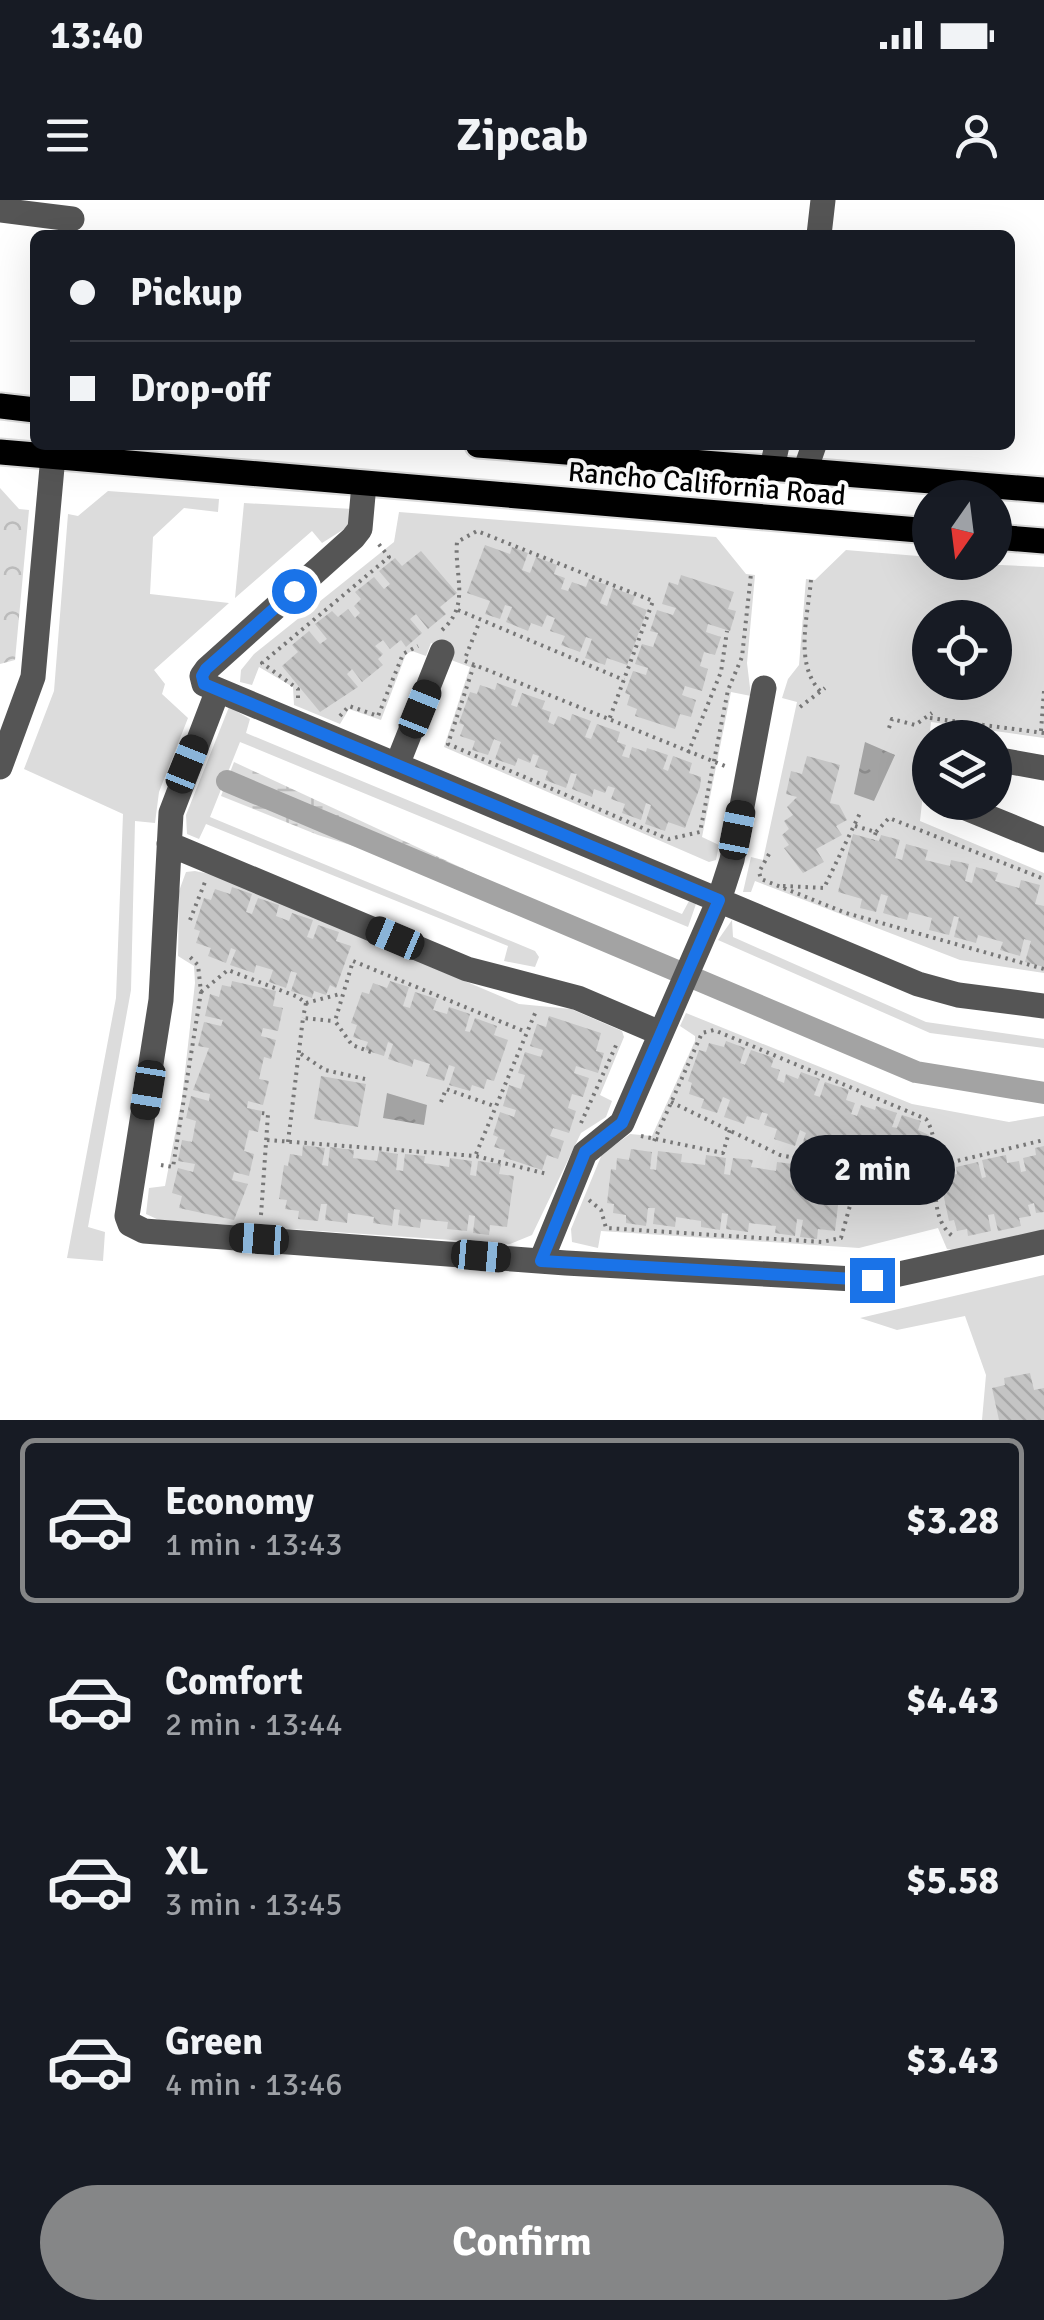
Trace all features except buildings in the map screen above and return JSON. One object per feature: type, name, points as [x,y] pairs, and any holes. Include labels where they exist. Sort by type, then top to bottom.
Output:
[{"type":"main road","points":[[0,406],[30,409]]},
{"type":"main road","name":"Rancho California Road","points":[[602,450],[775,457],[805,471],[1044,490]]},
{"type":"main road","name":"Rancho California Road","points":[[0,452],[53,451],[364,484],[912,530]]},
{"type":"main road","points":[[1012,538],[1044,541]]},
{"type":"street","points":[[819,230],[824,200]]},
{"type":"street","points":[[0,210],[72,218]]},
{"type":"street","points":[[805,471],[812,450]]},
{"type":"street","points":[[0,767],[9,723],[36,656],[53,451]]},
{"type":"street","points":[[364,484],[360,529],[206,669],[202,676],[204,684],[918,984],[958,995],[1044,1006]]},
{"type":"street","points":[[397,765],[440,649]]},
{"type":"street","points":[[541,1261],[585,1152],[622,1123],[719,900],[764,688]]},
{"type":"street","points":[[218,690],[176,793],[169,844],[161,1000],[130,1224],[144,1231],[541,1261],[872,1280],[1044,1242]]},
{"type":"street","points":[[1012,762],[1044,768]]},
{"type":"street","points":[[995,820],[1044,840]]},
{"type":"street","points":[[169,844],[467,969],[578,998],[660,1033]]},
{"type":"path","points":[[297,703],[298,689],[262,662],[389,557],[360,529]]},
{"type":"path","points":[[440,649],[458,610],[457,542],[466,534],[478,531],[501,538],[586,572],[653,601],[609,720]]},
{"type":"path","points":[[474,665],[448,744],[669,839],[700,832],[728,690],[742,657],[751,574]]},
{"type":"path","points":[[800,707],[822,690],[806,676],[804,662],[811,580]]},
{"type":"path","points":[[458,610],[624,680]]},
{"type":"path","points":[[324,715],[338,721],[342,708],[348,706],[378,716],[404,654],[440,649],[480,621]]},
{"type":"path","points":[[688,753],[715,687],[728,646],[727,631]]},
{"type":"path","points":[[440,649],[713,763],[748,772]]},
{"type":"path","points":[[715,687],[728,690]]},
{"type":"path","points":[[889,728],[892,719],[915,725],[931,716],[1042,732],[1044,691]]},
{"type":"path","points":[[778,885],[824,888],[861,810]]},
{"type":"path","points":[[874,840],[888,818],[1044,879]]},
{"type":"path","points":[[854,826],[876,832]]},
{"type":"path","points":[[768,854],[758,876],[778,885],[846,913],[1044,969]]},
{"type":"path","points":[[185,930],[214,862]]},
{"type":"path","points":[[136,1160],[173,1168],[200,992],[198,964],[182,945]]},
{"type":"path","points":[[371,1052],[352,1045],[335,1021],[353,961],[526,1032]]},
{"type":"path","points":[[200,992],[228,970],[306,1003],[340,994]]},
{"type":"path","points":[[288,1142],[306,1003]]},
{"type":"path","points":[[476,1156],[539,1009]]},
{"type":"path","points":[[303,1018],[335,1021]]},
{"type":"path","points":[[575,1136],[627,1019]]},
{"type":"path","points":[[654,1140],[702,1033],[714,1030],[926,1119],[934,1137],[936,1196],[944,1229],[960,1240]]},
{"type":"path","points":[[299,1052],[325,1070],[365,1079]]},
{"type":"path","points":[[441,1102],[446,1089],[495,1107]]},
{"type":"path","points":[[670,1102],[780,1154],[830,1166],[856,1184],[895,1199],[915,1201],[936,1196]]},
{"type":"path","points":[[259,1239],[268,1114],[262,1114]]},
{"type":"path","points":[[630,1138],[723,1153],[730,1129]]},
{"type":"path","points":[[267,1140],[476,1156],[546,1174],[554,1169]]},
{"type":"path","points":[[936,1166],[1044,1140]]},
{"type":"path","points":[[546,1174],[547,1179],[597,1204],[606,1228],[822,1242],[841,1238],[856,1184]]},
{"type":"green space","points":[[0,488],[19,509],[29,510],[15,660],[0,664]]},
{"type":"green space","points":[[108,491],[219,499],[218,512],[184,508],[153,537],[150,594],[229,603],[154,670],[165,684],[162,694],[188,718],[159,792],[155,823],[135,821],[131,990],[88,1227],[105,1232],[103,1261],[67,1258],[116,998],[123,814],[24,769],[54,691],[68,514],[78,516]]},
{"type":"green space","points":[[244,503],[353,509],[349,526],[322,543],[312,531],[235,598]]},
{"type":"green space","points":[[399,512],[716,537],[746,574],[755,575],[747,663],[751,696],[731,692],[702,837],[719,845],[716,860],[709,862],[444,747],[470,667],[451,660],[453,651],[431,643],[426,656],[412,651],[406,654],[381,720],[349,709],[340,724],[294,705],[293,687],[259,667],[252,685],[240,682],[241,670],[254,654],[394,542]]},
{"type":"green space","points":[[846,550],[912,556],[912,580],[1012,580],[1012,566],[1044,567],[1044,738],[1012,733],[1012,720],[912,720],[912,820],[920,820],[1044,873],[1044,973],[960,960],[755,881],[751,892],[743,892],[751,857],[763,860],[797,702],[782,698],[788,679],[799,665],[806,579],[815,580]]},
{"type":"green space","points":[[229,707],[250,719],[246,733],[682,914],[689,901],[696,904],[688,927],[240,742],[210,817],[535,951],[539,957],[535,967],[504,961],[508,946],[206,824],[199,839],[187,834],[186,815]]},
{"type":"green space","points":[[234,762],[520,895],[883,1049],[931,1068],[1044,1085],[1044,1096],[923,1079],[889,1067],[415,865],[318,835],[221,796]]},
{"type":"green space","points":[[186,872],[215,875],[519,1004],[571,1009],[622,1031],[624,1037],[600,1095],[612,1101],[606,1117],[581,1133],[532,1235],[510,1244],[159,1220],[146,1214],[149,1188],[165,1186],[182,1098],[195,983],[194,966],[178,956],[179,891]]},
{"type":"green space","points":[[732,920],[733,937],[926,1022],[1044,1039],[1044,1048],[930,1033],[718,940]]},
{"type":"green space","points":[[686,1013],[912,1104],[1009,1122],[1044,1116],[1044,1230],[953,1250],[947,1249],[938,1228],[859,1248],[601,1231],[598,1248],[572,1242],[571,1229],[602,1154],[630,1134],[652,1136],[695,1041],[695,1036],[680,1026]]},
{"type":"green space","points":[[1044,1275],[1044,1420],[982,1420],[986,1375],[965,1316],[897,1330],[860,1318]]},
{"type":"water","points":[[865,742],[895,755],[874,801],[854,794]]},
{"type":"water","points":[[387,1093],[427,1105],[424,1125],[383,1118]]},
{"type":"waterway","points":[[227,781],[916,1072],[1044,1093]]},
{"type":"route","points":[[294,591],[206,669],[202,676],[204,684],[719,900],[622,1123],[595,1140],[585,1152],[541,1261],[872,1280]]}]
